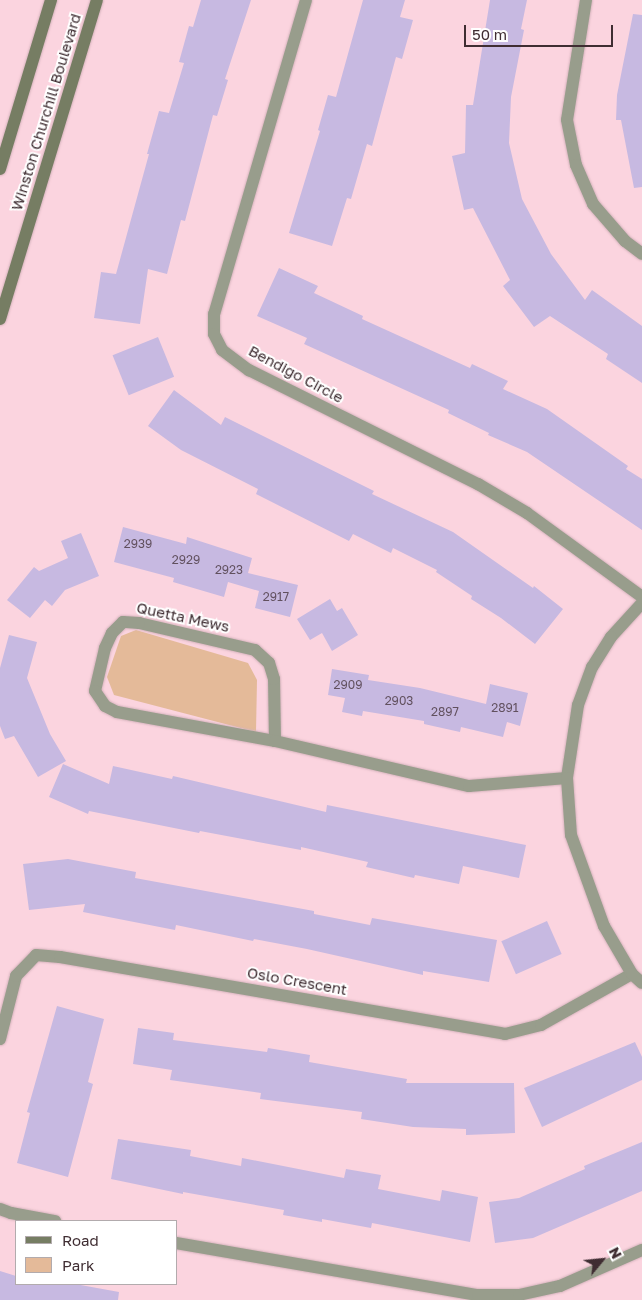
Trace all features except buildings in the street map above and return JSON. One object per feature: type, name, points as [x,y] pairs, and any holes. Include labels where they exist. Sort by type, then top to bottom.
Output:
[{"type":"main road","name":"Winston Churchill Boulevard","points":[[0,169],[51,0]]},
{"type":"main road","name":"Winston Churchill Boulevard","points":[[0,319],[2,305],[97,0]]},
{"type":"street","name":"Bendigo Circle","points":[[306,0],[214,314],[214,334],[222,350],[249,370],[486,488],[526,513],[642,597]]},
{"type":"street","points":[[586,0],[567,120],[574,156],[593,204],[625,241],[642,254]]},
{"type":"street","points":[[642,603],[610,637],[592,667],[578,705],[566,778],[571,835],[604,926],[632,974],[642,983]]},
{"type":"street","name":"Quetta Mews","points":[[275,741],[274,679],[269,663],[255,650],[139,623],[124,622],[112,633],[105,648],[95,691],[105,706],[117,712],[275,741],[469,786],[566,778]]},
{"type":"street","name":"Oslo Crescent","points":[[0,1039],[16,976],[36,956],[60,957],[505,1034],[541,1025],[632,974]]},
{"type":"street","points":[[0,1209],[10,1214],[49,1220]]},
{"type":"street","points":[[178,1242],[478,1296],[519,1295],[560,1286],[642,1250]]},
{"type":"green space","points":[[136,630],[248,663],[257,680],[256,732],[114,695],[107,677],[121,636]]}]
